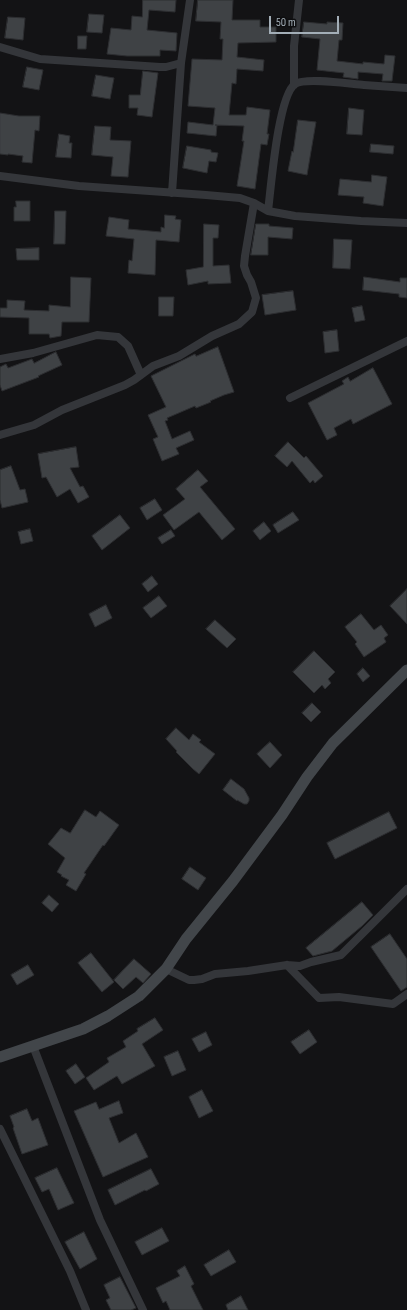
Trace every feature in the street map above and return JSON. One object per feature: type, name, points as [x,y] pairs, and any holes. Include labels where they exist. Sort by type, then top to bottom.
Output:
[{"type":"main road","points":[[0,1057],[83,1029],[108,1016],[139,996],[166,969],[186,939],[233,881],[282,815],[307,777],[333,743],[407,670]]},
{"type":"street","points":[[172,193],[183,72],[181,63],[190,0]]},
{"type":"street","points":[[268,211],[279,127],[285,99],[294,85],[294,46],[299,0]]},
{"type":"street","points":[[0,47],[40,59],[160,67],[181,63]]},
{"type":"street","points":[[294,85],[302,82],[328,82],[407,88]]},
{"type":"street","points":[[0,176],[79,186],[240,198],[254,203],[268,211],[295,216],[407,223]]},
{"type":"street","points":[[0,435],[34,425],[62,410],[126,385],[153,366],[179,356],[212,336],[239,324],[252,312],[256,298],[244,266],[254,203]]},
{"type":"street","points":[[0,359],[33,353],[97,335],[118,337],[128,346],[140,375]]},
{"type":"street","points":[[290,398],[407,341]]},
{"type":"street","points":[[166,969],[189,980],[194,980],[215,974],[287,965],[300,966],[341,955],[407,889]]},
{"type":"street","points":[[287,965],[320,998],[339,997],[393,1004],[407,994]]},
{"type":"street","points":[[33,1046],[100,1220],[143,1310]]},
{"type":"street","points":[[0,1129],[70,1271],[86,1310]]},
{"type":"building","points":[[143,0],[176,0],[175,12],[149,10],[147,30],[177,33],[176,51],[160,50],[160,56],[127,56],[107,54],[111,28],[131,30],[132,16],[142,17]]},
{"type":"building","points":[[198,0],[233,0],[232,20],[260,20],[260,27],[276,27],[276,42],[238,43],[237,57],[264,60],[263,71],[237,69],[236,84],[232,83],[229,115],[246,115],[247,107],[270,110],[267,145],[261,144],[255,189],[237,186],[244,141],[242,141],[244,126],[217,125],[216,136],[187,133],[188,122],[213,125],[215,108],[188,106],[192,59],[222,60],[223,39],[220,39],[221,22],[196,21]]},
{"type":"building","points":[[89,14],[104,15],[102,33],[87,32]]},
{"type":"building","points":[[8,17],[25,18],[23,40],[5,38]]},
{"type":"building","points":[[304,22],[327,24],[327,22],[343,23],[342,40],[339,40],[337,61],[363,64],[363,62],[384,64],[385,55],[395,56],[392,81],[382,81],[383,74],[358,72],[358,79],[343,77],[344,73],[317,70],[320,39],[302,37]]},
{"type":"building","points":[[78,36],[87,36],[86,49],[78,49]]},
{"type":"building","points":[[27,67],[43,70],[39,90],[23,87]]},
{"type":"building","points":[[143,71],[158,73],[152,117],[137,115],[138,108],[129,108],[129,95],[140,95]]},
{"type":"building","points":[[96,75],[114,78],[110,99],[92,96]]},
{"type":"building","points":[[349,108],[364,110],[362,135],[347,134]]},
{"type":"building","points":[[0,113],[19,116],[40,116],[39,131],[35,130],[32,163],[22,162],[23,156],[0,154]]},
{"type":"building","points":[[298,120],[316,122],[307,175],[288,171],[292,151],[293,152]]},
{"type":"building","points":[[95,126],[111,127],[110,140],[131,141],[128,177],[111,176],[113,157],[92,155]]},
{"type":"building","points":[[59,134],[70,136],[69,143],[72,143],[71,158],[56,157]]},
{"type":"building","points":[[371,144],[394,146],[393,154],[370,152]]},
{"type":"building","points":[[187,146],[211,150],[211,152],[218,153],[216,162],[209,161],[207,173],[183,168]]},
{"type":"building","points":[[372,175],[387,177],[383,206],[363,203],[364,197],[338,195],[340,179],[371,182]]},
{"type":"building","points":[[16,201],[30,201],[30,221],[14,221],[14,207],[16,207]]},
{"type":"building","points":[[55,211],[66,211],[65,244],[54,244]]},
{"type":"building","points":[[165,215],[176,216],[175,219],[181,220],[179,242],[156,240],[155,275],[128,273],[129,260],[132,261],[134,239],[106,236],[109,217],[129,220],[128,229],[161,232],[161,227],[164,228]]},
{"type":"building","points":[[204,224],[219,225],[218,238],[213,238],[213,266],[229,265],[231,283],[208,284],[208,281],[188,285],[186,270],[203,267]]},
{"type":"building","points":[[256,224],[269,224],[269,226],[293,228],[292,239],[268,237],[268,255],[251,255]]},
{"type":"building","points":[[334,239],[352,240],[350,269],[333,268]]},
{"type":"building","points":[[39,248],[39,260],[17,260],[16,249]]},
{"type":"building","points":[[71,277],[91,278],[89,322],[62,322],[61,336],[50,338],[49,334],[29,334],[29,318],[0,317],[0,308],[7,308],[7,300],[25,301],[24,310],[49,311],[49,305],[70,307]]},
{"type":"building","points":[[364,277],[400,282],[400,278],[407,278],[407,298],[399,297],[399,294],[363,290]]},
{"type":"building","points":[[293,291],[296,310],[265,315],[262,295]]},
{"type":"building","points":[[159,297],[174,297],[173,316],[159,316]]},
{"type":"building","points":[[362,306],[365,320],[355,322],[352,308]]},
{"type":"building","points":[[337,330],[339,351],[325,353],[323,332]]},
{"type":"building","points":[[218,347],[234,392],[167,418],[168,420],[165,421],[172,439],[190,431],[194,440],[176,448],[179,454],[162,461],[153,439],[158,437],[148,415],[166,407],[151,376],[195,354],[196,356]]},
{"type":"building","points":[[56,352],[62,365],[38,376],[39,377],[2,391],[0,385],[0,367],[6,364],[8,368],[32,359],[34,363]]},
{"type":"building","points":[[373,368],[392,404],[353,424],[351,419],[334,428],[337,435],[327,440],[308,403],[344,384],[342,381],[348,377],[350,381]]},
{"type":"building","points":[[288,442],[304,458],[306,456],[323,476],[315,483],[313,480],[310,483],[292,461],[287,467],[275,456]]},
{"type":"building","points":[[76,447],[79,467],[70,468],[80,487],[83,486],[89,497],[78,503],[70,489],[57,497],[46,477],[42,478],[38,454]]},
{"type":"building","points":[[11,466],[20,490],[25,489],[28,502],[2,508],[0,500],[0,470]]},
{"type":"building","points":[[198,470],[208,481],[200,487],[235,529],[222,540],[199,512],[174,530],[163,515],[185,499],[176,489]]},
{"type":"building","points":[[155,499],[162,510],[147,520],[140,508]]},
{"type":"building","points":[[293,512],[299,520],[278,533],[273,525]]},
{"type":"building","points":[[120,515],[130,528],[102,550],[92,536]]},
{"type":"building","points":[[264,522],[271,531],[260,540],[253,531]]},
{"type":"building","points":[[30,529],[33,541],[21,544],[18,532]]},
{"type":"building","points":[[171,530],[175,536],[162,544],[158,538]]},
{"type":"building","points":[[152,576],[158,584],[148,592],[142,584]]},
{"type":"building","points":[[407,589],[407,624],[390,606]]},
{"type":"building","points":[[159,596],[167,606],[151,618],[143,608]]},
{"type":"building","points":[[106,605],[112,618],[95,627],[89,614]]},
{"type":"building","points":[[361,614],[374,630],[381,625],[388,635],[384,638],[386,642],[364,657],[355,644],[357,642],[345,627]]},
{"type":"building","points":[[215,620],[236,639],[227,648],[206,629]]},
{"type":"building","points":[[314,651],[335,672],[328,679],[331,683],[325,689],[322,685],[314,693],[293,672]]},
{"type":"building","points":[[363,668],[370,676],[363,682],[357,674]]},
{"type":"building","points":[[312,703],[321,712],[311,722],[302,713]]},
{"type":"building","points":[[176,728],[189,740],[193,734],[201,740],[199,742],[215,754],[199,774],[176,752],[177,751],[166,739]]},
{"type":"building","points":[[270,742],[282,755],[270,768],[257,754]]},
{"type":"building","points":[[231,779],[244,789],[249,798],[247,804],[237,801],[223,790]]},
{"type":"building","points":[[85,810],[96,817],[100,811],[119,825],[84,873],[86,874],[76,891],[66,885],[69,880],[57,872],[65,858],[48,844],[61,828],[70,833]]},
{"type":"building","points":[[389,812],[397,828],[335,859],[327,843]]},
{"type":"building","points":[[190,867],[206,878],[198,890],[182,879]]},
{"type":"building","points":[[49,895],[59,904],[52,912],[42,903]]},
{"type":"building","points":[[362,902],[373,915],[332,951],[313,956],[306,948]]},
{"type":"building","points":[[390,934],[407,959],[407,987],[401,991],[371,947]]},
{"type":"building","points":[[91,953],[114,982],[102,992],[78,963]]},
{"type":"building","points":[[134,959],[151,974],[143,983],[136,977],[123,989],[114,980]]},
{"type":"building","points":[[28,965],[34,975],[17,985],[11,975]]},
{"type":"building","points":[[155,1018],[163,1030],[142,1044],[155,1066],[122,1084],[117,1076],[94,1090],[86,1078],[109,1062],[107,1058],[126,1047],[123,1041],[138,1031],[137,1029]]},
{"type":"building","points":[[309,1030],[317,1042],[300,1054],[291,1042]]},
{"type":"building","points":[[206,1032],[212,1045],[199,1052],[192,1039]]},
{"type":"building","points":[[178,1051],[186,1070],[172,1076],[164,1057]]},
{"type":"building","points":[[76,1064],[85,1077],[75,1084],[66,1071]]},
{"type":"building","points":[[202,1090],[213,1111],[199,1118],[189,1097]]},
{"type":"building","points":[[119,1101],[123,1113],[109,1118],[119,1143],[136,1133],[148,1157],[103,1177],[74,1111],[96,1102],[99,1109]]},
{"type":"building","points":[[27,1109],[32,1121],[38,1118],[48,1145],[22,1154],[10,1116]]},
{"type":"building","points":[[57,1168],[74,1203],[58,1210],[49,1189],[42,1192],[35,1178]]},
{"type":"building","points":[[151,1169],[159,1184],[115,1205],[108,1190]]},
{"type":"building","points":[[162,1228],[169,1241],[142,1255],[135,1242]]},
{"type":"building","points":[[84,1232],[97,1259],[80,1269],[65,1242]]},
{"type":"building","points":[[229,1250],[236,1262],[211,1276],[204,1265]]},
{"type":"building","points":[[185,1266],[194,1284],[191,1286],[203,1310],[170,1310],[166,1301],[163,1303],[156,1288],[180,1276],[177,1271]]},
{"type":"building","points":[[120,1277],[136,1308],[131,1310],[111,1310],[106,1300],[110,1298],[104,1285]]},
{"type":"building","points":[[241,1296],[248,1310],[228,1310],[226,1305]]}]
